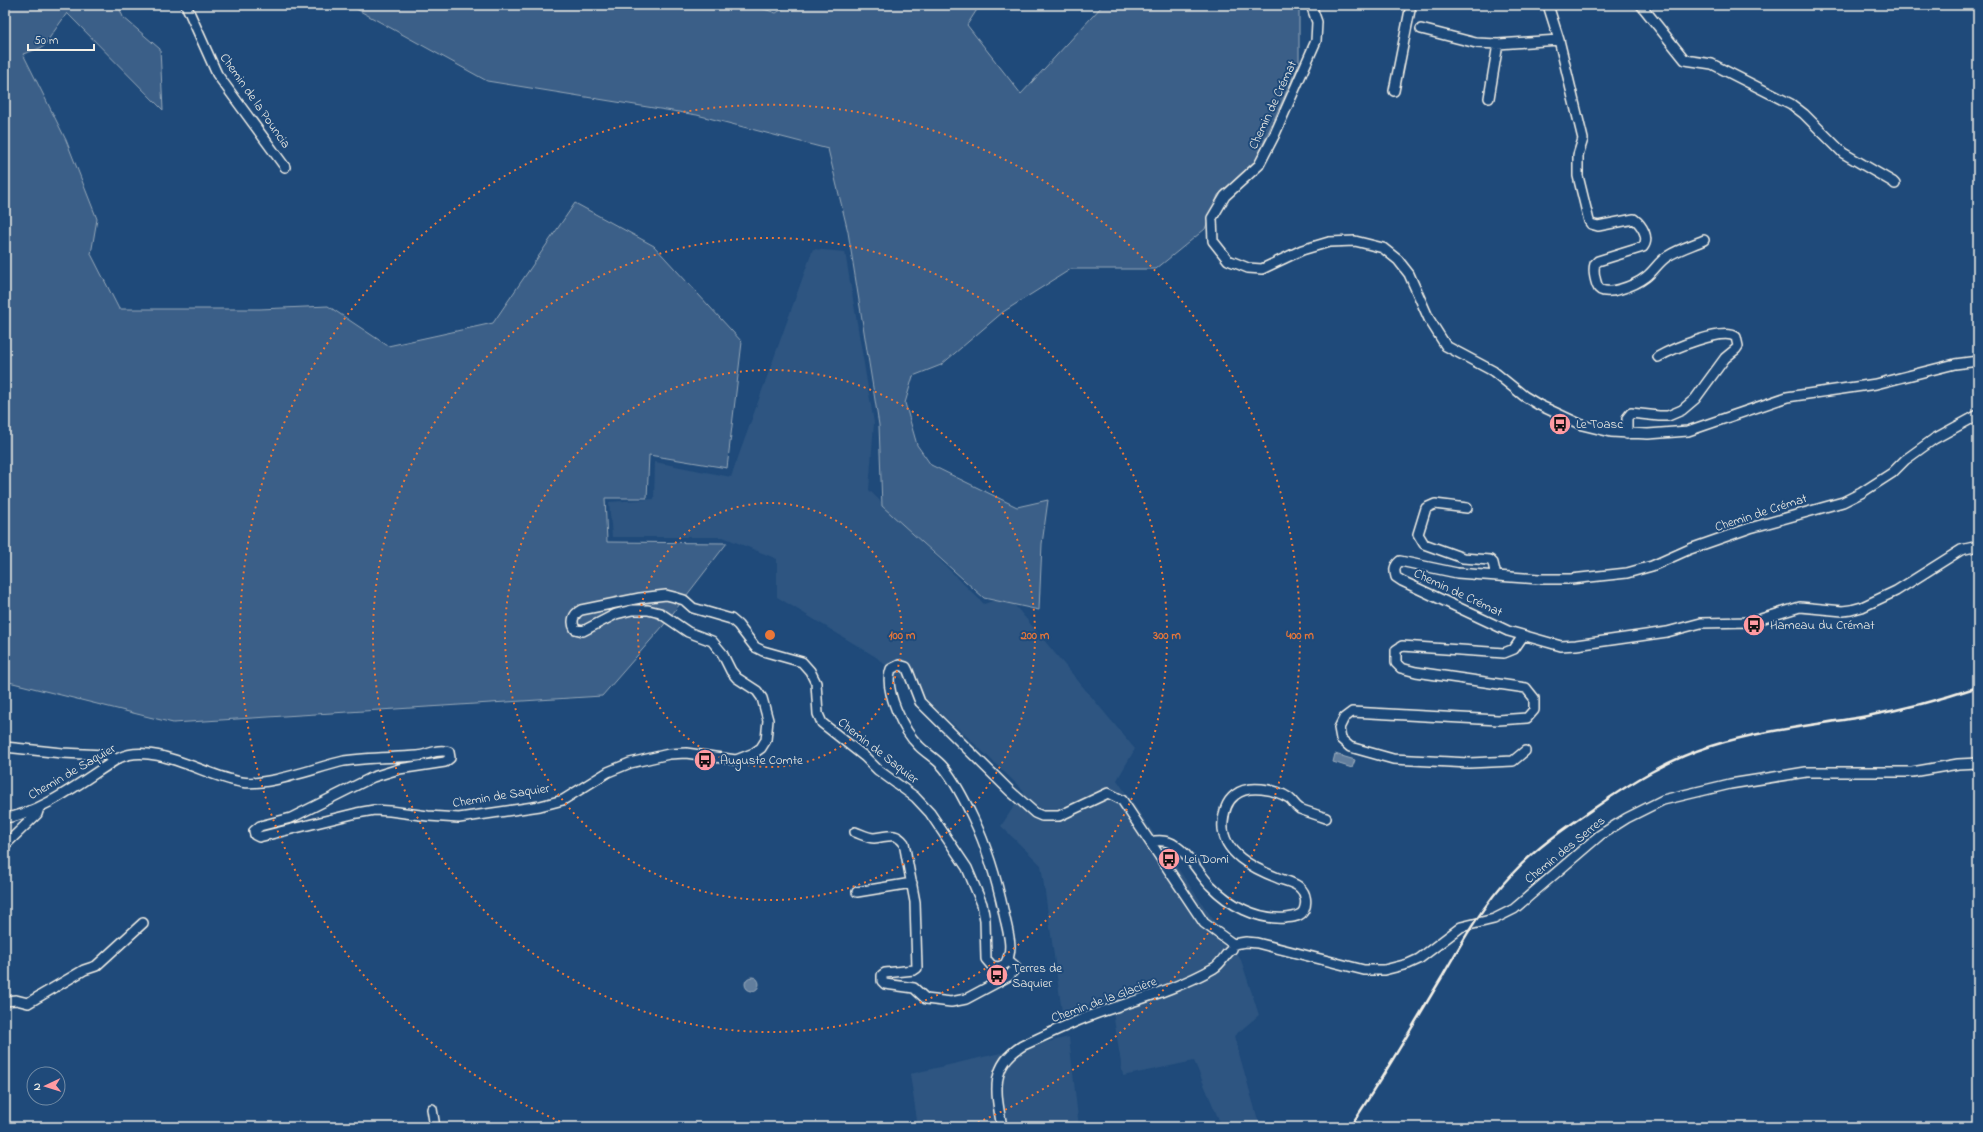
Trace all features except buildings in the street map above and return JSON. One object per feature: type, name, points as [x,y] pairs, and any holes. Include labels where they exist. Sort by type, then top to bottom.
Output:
[{"type":"street","name":"Chemin de la Pouncia","points":[[186,5],[217,74],[285,167]]},
{"type":"street","name":"Chemin de Crémat","points":[[1311,5],[1316,22],[1317,33],[1312,51],[1274,136],[1259,165],[1225,196],[1212,218],[1213,241],[1228,260],[1248,268],[1262,268],[1302,250],[1329,242],[1355,241],[1383,248],[1398,260],[1409,274],[1429,320],[1446,346],[1493,371],[1524,396],[1558,414],[1590,428],[1627,434],[1661,434],[1697,429],[1787,397],[1876,384],[1955,364],[1978,361]]},
{"type":"street","points":[[1394,91],[1411,5]]},
{"type":"street","points":[[1548,5],[1559,40],[1583,139],[1578,155],[1578,176],[1589,220],[1591,224],[1598,226],[1634,219],[1639,223],[1646,237],[1644,247],[1598,261],[1595,264],[1594,271],[1600,290],[1607,292],[1639,282],[1647,277],[1669,255],[1704,240]]},
{"type":"street","points":[[1641,5],[1685,60],[1712,64],[1791,104],[1804,114],[1844,153],[1894,184]]},
{"type":"street","points":[[1421,29],[1470,42],[1498,44],[1559,40]]},
{"type":"street","points":[[1489,98],[1498,44]]},
{"type":"street","points":[[1627,434],[1627,418],[1631,413],[1668,416],[1690,404],[1725,358],[1736,349],[1738,341],[1736,337],[1730,335],[1712,337],[1691,342],[1658,357]]},
{"type":"street","name":"Chemin de Crémat","points":[[1978,415],[1934,439],[1905,460],[1892,473],[1853,497],[1750,528],[1690,549],[1640,570],[1570,579],[1457,573],[1405,561],[1400,561],[1394,570],[1396,577],[1402,581],[1523,636],[1561,646],[1660,634],[1701,623],[1751,622],[1800,607],[1843,611],[1851,610],[1862,607],[1896,591],[1960,550],[1978,546]]},
{"type":"street","points":[[1467,508],[1439,504],[1426,508],[1418,534],[1421,540],[1428,546],[1455,556],[1473,560],[1486,558],[1490,560],[1493,563],[1496,576]]},
{"type":"street","name":"Chemin de Saquier","points":[[5,818],[22,815],[39,808],[115,760],[132,754],[179,760],[227,779],[246,783],[263,782],[353,760],[418,756],[442,750],[449,752],[450,754],[450,758],[445,762],[386,773],[363,781],[291,818],[260,826],[254,831],[255,835],[259,837],[374,810],[459,818],[540,806],[562,800],[595,779],[617,768],[669,754],[693,754],[730,760],[747,757],[761,748],[766,740],[768,720],[766,708],[757,691],[737,678],[731,671],[719,649],[712,641],[688,632],[660,613],[648,610],[632,610],[616,614],[583,631],[575,629],[573,625],[575,615],[581,610],[640,598],[666,595],[684,600],[693,608],[731,620],[738,625],[755,647],[763,651],[802,662],[810,671],[816,683],[818,714],[822,723],[865,757],[878,770],[915,797],[930,813],[967,868],[977,890],[985,920],[986,959],[992,966],[998,967],[1005,964],[1008,960]]},
{"type":"street","points":[[1523,636],[1514,649],[1504,654],[1402,646],[1396,650],[1396,663],[1401,668],[1416,672],[1526,688],[1534,698],[1534,710],[1527,718],[1498,720],[1352,712],[1344,718],[1339,728],[1341,739],[1350,747],[1393,759],[1469,762],[1513,761],[1525,751]]},
{"type":"street","points":[[855,832],[874,838],[892,834],[901,838],[904,843],[912,883],[917,926],[918,965],[914,970],[885,973],[882,975],[882,982],[885,984],[914,988],[926,999],[951,1002],[966,999],[1009,976],[1014,970],[1015,966],[1008,960],[1009,936],[995,873],[974,819],[952,779],[936,759],[915,741],[894,704],[888,686],[888,679],[891,669],[899,665],[906,668],[920,702],[966,749],[1034,812],[1042,816],[1059,816],[1068,813],[1104,794],[1112,794],[1125,803],[1204,923],[1229,945]]},
{"type":"street","points":[[5,747],[111,756],[115,760]]},
{"type":"street","name":"Chemin des Serres","points":[[1229,945],[1246,942],[1257,943],[1364,970],[1401,967],[1419,959],[1461,927],[1494,919],[1514,909],[1600,835],[1632,815],[1663,800],[1730,784],[1806,772],[1912,772],[1958,764],[1978,763]]},
{"type":"street","points":[[1150,842],[1161,840],[1177,846],[1210,885],[1226,900],[1239,908],[1276,918],[1292,917],[1303,913],[1306,898],[1304,892],[1300,887],[1269,875],[1238,857],[1227,842],[1222,826],[1224,811],[1230,799],[1238,792],[1259,788],[1289,798],[1298,808],[1326,818]]},
{"type":"street","points":[[5,844],[37,814],[39,808]]},
{"type":"street","points":[[857,892],[912,883]]},
{"type":"street","points":[[5,1001],[16,1000],[28,1003],[84,970],[96,966],[143,923]]},
{"type":"street","name":"Chemin de la Glacière","points":[[1002,1127],[997,1101],[998,1078],[1004,1060],[1011,1052],[1094,1014],[1168,990],[1214,968],[1222,961],[1229,945]]},
{"type":"street","points":[[432,1109],[435,1127]]},
{"type":"shaded area","points":[[5,5],[118,5],[123,17],[160,49],[163,110],[67,13],[43,47],[23,54],[66,140],[97,219],[91,254],[119,309],[260,309],[328,306],[388,346],[493,323],[575,203],[654,246],[742,342],[727,468],[649,455],[647,498],[605,498],[607,542],[727,543],[663,626],[602,696],[173,723],[5,681]]},
{"type":"shaded area","points":[[349,5],[752,5],[776,13],[789,5],[980,5],[967,25],[1021,94],[1103,5],[1299,5],[1299,64],[1256,160],[1218,195],[1205,229],[1156,269],[1071,269],[1003,312],[941,365],[913,376],[905,403],[917,445],[931,465],[1017,507],[1048,500],[1042,544],[1039,610],[984,598],[882,506],[879,425],[848,232],[828,149],[697,115],[487,81]]},
{"type":"shaded area","points":[[813,249],[845,252],[874,423],[869,490],[984,604],[1007,596],[1135,749],[1117,780],[1241,960],[1259,1015],[1234,1036],[1260,1127],[1222,1127],[1194,1061],[1123,1076],[1111,1000],[1062,1012],[1041,865],[1001,826],[1024,791],[962,732],[876,657],[777,597],[777,559],[723,537],[612,537],[609,502],[654,499],[655,462],[731,477]]},
{"type":"shaded area","points":[[1335,754],[1355,760],[1352,768],[1333,762]]},
{"type":"shaded area","points":[[749,977],[755,977],[759,981],[759,987],[755,991],[749,991],[745,987],[745,981]]},
{"type":"shaded area","points":[[1069,1037],[1079,1127],[918,1127],[910,1074]]},
{"type":"railway","points":[[1350,1127],[1386,1071],[1483,909],[1502,885],[1522,864],[1542,846],[1574,822],[1651,772],[1695,751],[1730,740],[1769,732],[1895,710],[1937,700],[1978,687]]},
{"type":"place","name":"Le Toasc","points":[[1560,424]]},
{"type":"place","name":"Hameau du Crémat","points":[[1754,625]]},
{"type":"place","name":"Auguste Comte","points":[[705,760]]},
{"type":"place","name":"Lei Domi","points":[[1169,859]]},
{"type":"place","name":"Terres de Saquier","points":[[997,975]]}]
